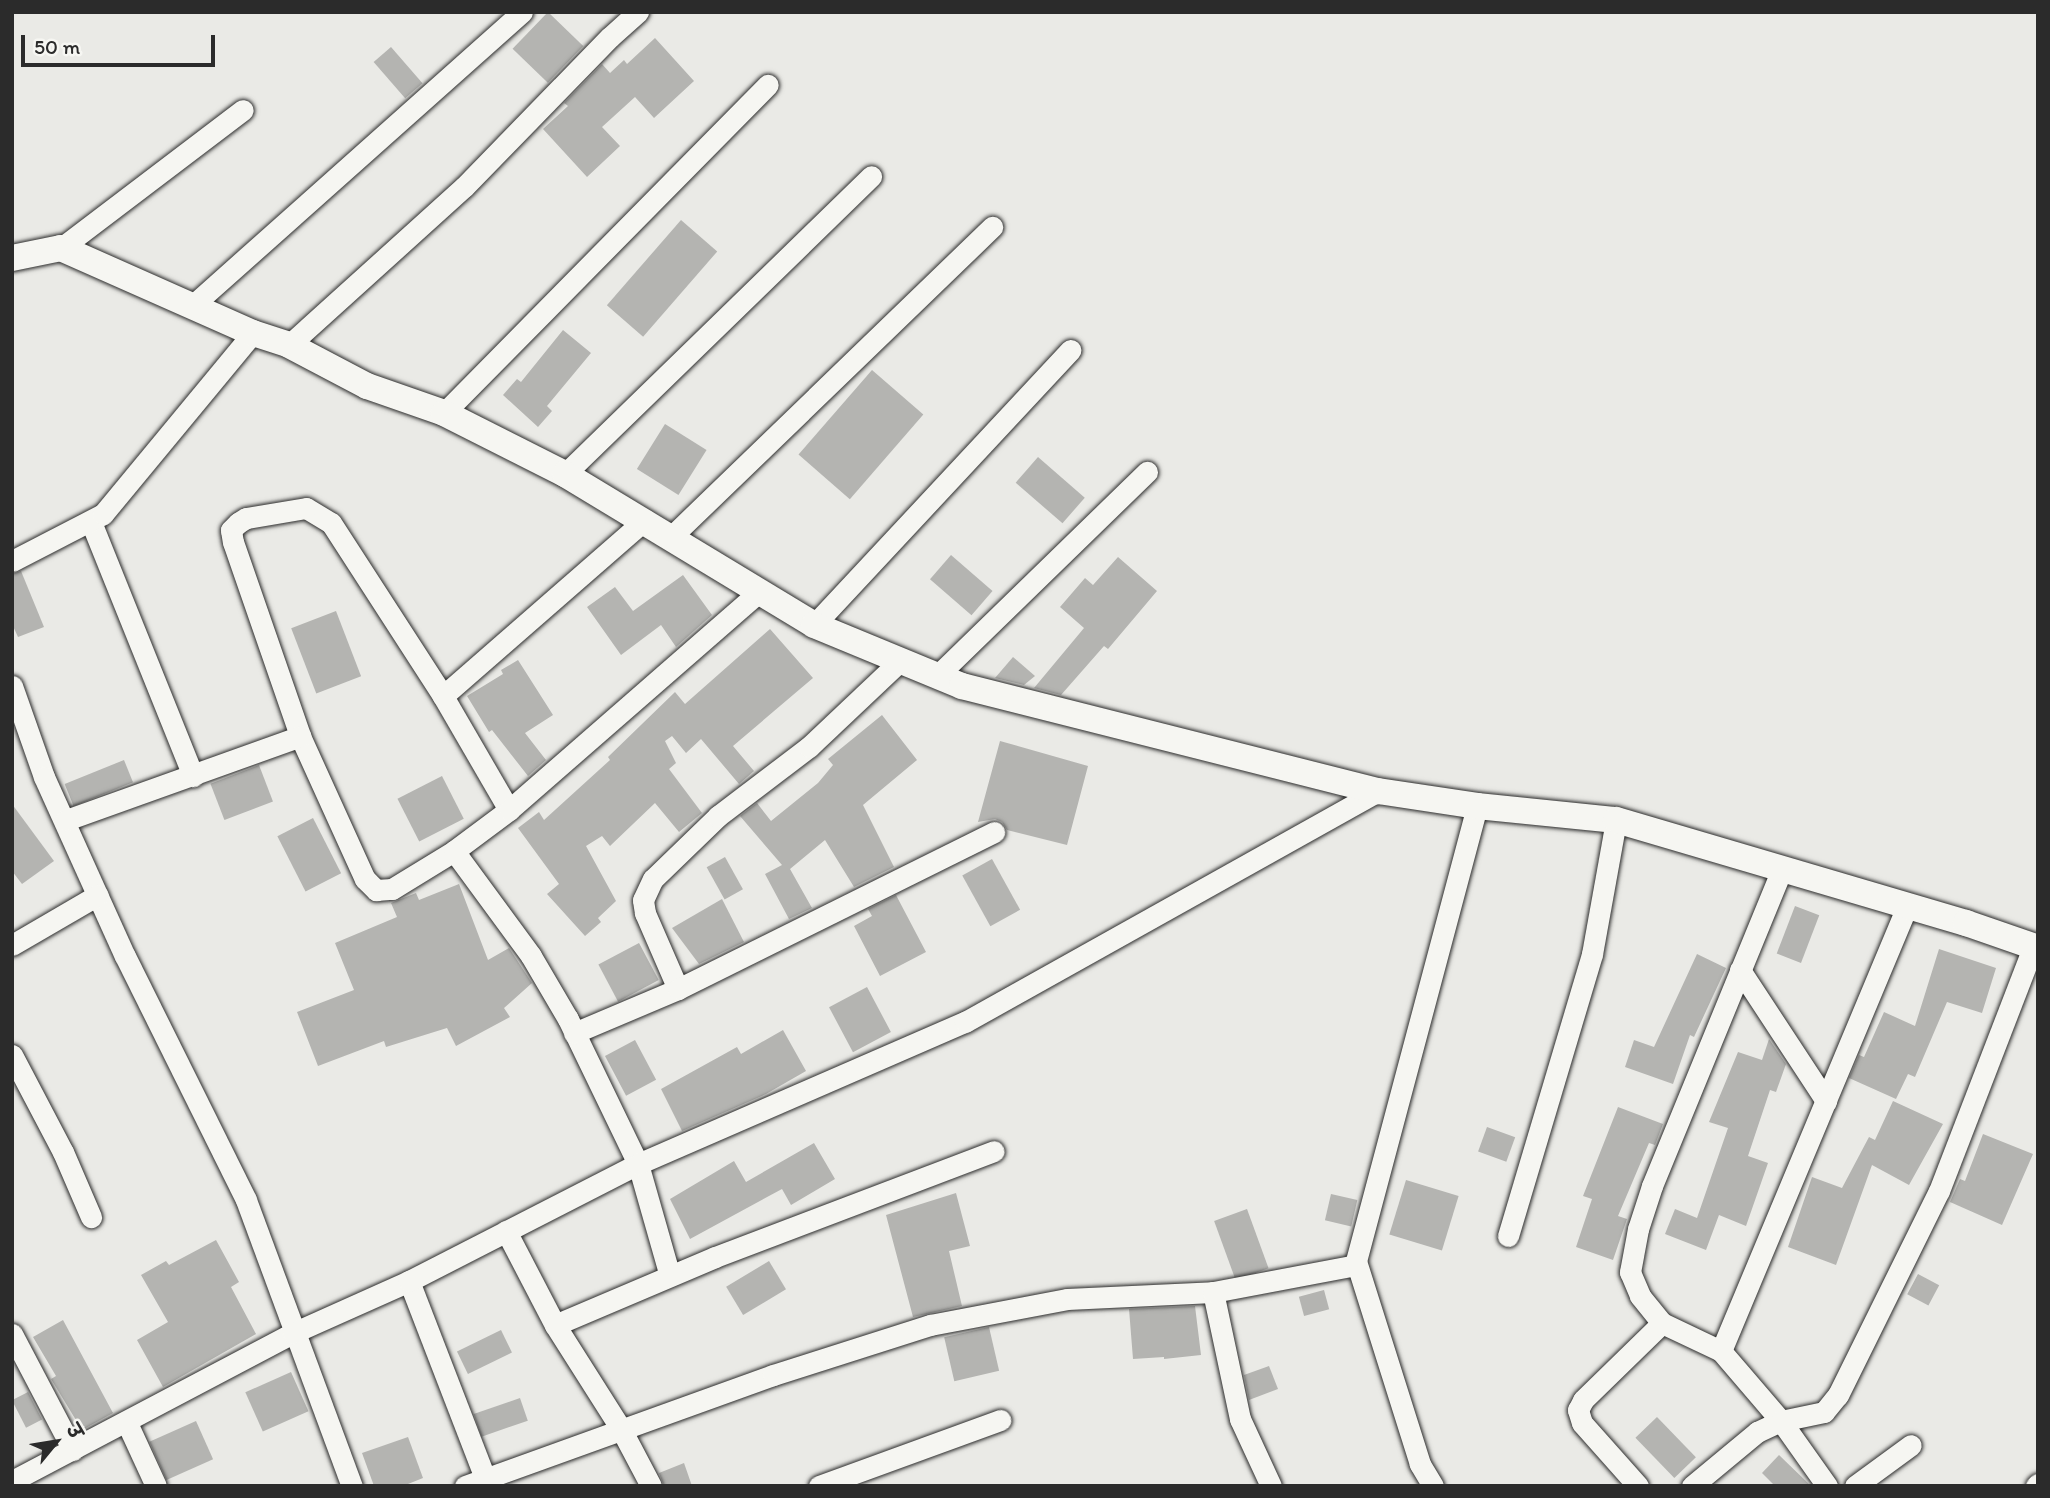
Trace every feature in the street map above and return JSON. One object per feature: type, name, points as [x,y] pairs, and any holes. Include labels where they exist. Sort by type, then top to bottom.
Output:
[{"type":"street","points":[[192,306],[522,12]]},
{"type":"street","points":[[289,345],[464,187],[610,37],[638,12]]},
{"type":"street","points":[[444,413],[768,85]]},
{"type":"street","points":[[12,258],[61,248],[243,110]]},
{"type":"street","points":[[565,474],[871,176]]},
{"type":"street","points":[[670,538],[992,227]]},
{"type":"street","points":[[61,248],[253,333],[289,345],[367,386],[444,413],[565,474],[645,520],[758,593],[814,625],[962,687],[1378,791],[1477,806],[1616,820],[1907,906],[2035,948],[1939,1191],[1838,1395],[1824,1412],[1781,1422],[1757,1432],[1692,1486]]},
{"type":"street","points":[[12,561],[103,514],[253,333]]},
{"type":"street","points":[[814,625],[1070,349]]},
{"type":"street","points":[[937,676],[1147,472]]},
{"type":"street","points":[[509,810],[443,695],[331,523],[306,508],[246,518],[231,530],[300,736],[365,878],[376,890],[392,889],[454,851],[509,810],[758,593]]},
{"type":"street","points":[[443,695],[645,520]]},
{"type":"street","points":[[91,522],[193,776]]},
{"type":"street","points":[[678,989],[645,913],[643,900],[653,879],[718,816],[809,747],[900,661]]},
{"type":"street","points":[[12,686],[19,731],[65,820],[98,895],[246,1200],[293,1333],[352,1486]]},
{"type":"street","points":[[65,820],[300,736]]},
{"type":"street","points":[[12,1481],[127,1423],[293,1333],[409,1281],[638,1164],[965,1022],[1378,791]]},
{"type":"street","points":[[1433,1486],[1420,1464],[1356,1265],[1358,1247],[1477,806]]},
{"type":"street","points":[[1508,1236],[1592,954],[1616,820]]},
{"type":"street","points":[[574,1033],[678,989],[994,832]]},
{"type":"street","points":[[454,851],[531,956],[574,1033],[638,1164],[670,1276]]},
{"type":"street","points":[[1782,869],[1652,1186],[1638,1229],[1630,1272],[1640,1296],[1662,1323],[1721,1352],[1781,1422],[1827,1486]]},
{"type":"street","points":[[12,945],[98,895]]},
{"type":"street","points":[[1721,1352],[1907,906]]},
{"type":"street","points":[[1740,970],[1826,1101]]},
{"type":"street","points":[[12,1055],[63,1152],[91,1217]]},
{"type":"street","points":[[555,1325],[670,1276],[994,1151]]},
{"type":"street","points":[[506,1231],[555,1325],[621,1429],[650,1486]]},
{"type":"street","points":[[409,1281],[475,1482],[773,1375],[930,1325],[1067,1299],[1213,1292],[1356,1265]]},
{"type":"street","points":[[1213,1292],[1240,1419],[1271,1486]]},
{"type":"street","points":[[1639,1486],[1582,1423],[1578,1410],[1583,1400],[1662,1323]]},
{"type":"street","points":[[12,1334],[73,1450]]},
{"type":"street","points":[[819,1486],[1000,1420]]},
{"type":"street","points":[[127,1423],[156,1486]]},
{"type":"street","points":[[1855,1486],[1911,1445]]},
{"type":"building","points":[[548,12],[583,46],[548,83],[513,49]]},
{"type":"building","points":[[655,38],[694,81],[654,118],[635,97],[602,127],[620,146],[587,177],[543,129],[568,106],[564,103],[602,64],[610,73],[624,60],[627,64]]},
{"type":"building","points":[[391,47],[422,83],[405,98],[374,62]]},
{"type":"building","points":[[681,220],[717,251],[643,337],[607,305]]},
{"type":"building","points":[[563,330],[591,353],[547,406],[552,411],[538,427],[503,395],[517,379],[521,382]]},
{"type":"building","points":[[872,370],[923,415],[850,499],[799,455]]},
{"type":"building","points":[[665,424],[707,450],[678,495],[637,469]]},
{"type":"building","points":[[1038,457],[1085,498],[1062,523],[1016,483]]},
{"type":"building","points":[[951,555],[993,591],[972,615],[930,579]]},
{"type":"building","points":[[1118,557],[1157,591],[1108,649],[1104,646],[1061,695],[1034,688],[1084,628],[1060,607],[1085,578],[1093,585]]},
{"type":"building","points":[[21,571],[44,627],[18,637],[12,624],[12,574]]},
{"type":"building","points":[[683,575],[712,615],[676,647],[661,625],[621,655],[587,607],[615,587],[633,611]]},
{"type":"building","points":[[336,611],[361,676],[316,694],[291,628]]},
{"type":"building","points":[[770,629],[813,678],[733,746],[754,771],[739,784],[701,739],[686,753],[672,736],[665,741],[676,763],[669,769],[702,813],[679,832],[655,803],[610,846],[602,836],[586,846],[616,901],[598,918],[601,922],[585,936],[547,894],[559,884],[518,828],[539,812],[544,820],[610,760],[608,757],[675,692],[685,704]]},
{"type":"building","points":[[1013,657],[1035,676],[1024,685],[995,678]]},
{"type":"building","points":[[518,660],[553,715],[525,733],[546,760],[528,776],[492,730],[489,732],[467,696],[503,674],[501,670]]},
{"type":"building","points":[[882,715],[917,760],[863,805],[894,867],[854,887],[825,840],[790,869],[812,908],[789,919],[765,874],[782,865],[740,816],[757,803],[771,821],[818,783],[833,765],[828,759]]},
{"type":"building","points":[[1000,741],[1088,766],[1067,845],[1007,830],[1002,822],[995,819],[978,822]]},
{"type":"building","points":[[124,760],[133,782],[74,806],[65,784]]},
{"type":"building","points":[[259,765],[273,801],[224,820],[210,784]]},
{"type":"building","points":[[442,776],[464,819],[419,841],[397,799]]},
{"type":"building","points":[[12,804],[54,861],[22,884],[12,871]]},
{"type":"building","points":[[313,818],[341,873],[306,891],[277,836]]},
{"type":"building","points":[[725,857],[743,889],[725,900],[707,867]]},
{"type":"building","points":[[992,859],[1020,910],[990,926],[962,875]]},
{"type":"building","points":[[459,884],[488,960],[509,948],[532,983],[504,1008],[510,1017],[456,1046],[447,1028],[386,1047],[384,1041],[318,1066],[297,1012],[354,990],[335,943],[397,917],[391,903],[416,893],[419,900]]},
{"type":"building","points":[[896,895],[926,952],[880,976],[854,926],[872,916],[868,909]]},
{"type":"building","points":[[722,899],[744,942],[699,964],[672,928]]},
{"type":"building","points":[[1795,906],[1819,915],[1801,963],[1777,954]]},
{"type":"building","points":[[639,943],[659,980],[618,1002],[598,965]]},
{"type":"building","points":[[1939,949],[1996,968],[1982,1013],[1947,1002],[1915,1077],[1908,1074],[1896,1099],[1849,1078],[1859,1055],[1864,1057],[1884,1012],[1915,1026]]},
{"type":"building","points":[[1697,954],[1726,968],[1694,1037],[1690,1035],[1673,1084],[1625,1067],[1634,1040],[1654,1047]]},
{"type":"building","points":[[867,987],[891,1032],[853,1052],[829,1007]]},
{"type":"building","points":[[783,1030],[806,1071],[766,1094],[682,1131],[661,1089],[737,1047],[741,1054]]},
{"type":"building","points":[[1769,1039],[1786,1064],[1776,1092],[1770,1090],[1748,1156],[1768,1163],[1746,1226],[1719,1215],[1706,1250],[1665,1234],[1675,1209],[1697,1218],[1728,1128],[1709,1122],[1738,1052],[1762,1060]]},
{"type":"building","points":[[635,1040],[656,1080],[626,1096],[605,1056]]},
{"type":"building","points":[[1893,1101],[1943,1124],[1909,1185],[1872,1165],[1836,1265],[1788,1247],[1812,1177],[1842,1188],[1869,1137],[1875,1140]]},
{"type":"building","points":[[1618,1107],[1663,1124],[1655,1145],[1649,1143],[1618,1216],[1627,1219],[1613,1260],[1576,1247],[1592,1199],[1583,1196]]},
{"type":"building","points":[[1487,1127],[1515,1137],[1506,1162],[1478,1151]]},
{"type":"building","points":[[1983,1134],[2033,1154],[2002,1225],[1950,1202],[1960,1179],[1965,1181]]},
{"type":"building","points":[[814,1143],[835,1179],[791,1205],[782,1189],[690,1239],[670,1199],[734,1161],[746,1182]]},
{"type":"building","points":[[1406,1180],[1459,1196],[1442,1251],[1389,1235]]},
{"type":"building","points":[[956,1193],[970,1246],[949,1251],[962,1306],[913,1317],[886,1215]]},
{"type":"building","points":[[1331,1194],[1357,1200],[1351,1226],[1325,1220]]},
{"type":"building","points":[[1247,1209],[1269,1268],[1236,1280],[1214,1221]]},
{"type":"building","points":[[216,1240],[239,1282],[231,1287],[256,1334],[163,1387],[137,1340],[168,1322],[141,1275],[166,1261],[169,1265]]},
{"type":"building","points":[[769,1261],[786,1289],[743,1315],[726,1287]]},
{"type":"building","points":[[1918,1274],[1939,1285],[1928,1306],[1907,1294]]},
{"type":"building","points":[[1324,1290],[1329,1309],[1304,1316],[1299,1297]]},
{"type":"building","points":[[1195,1306],[1201,1355],[1133,1359],[1129,1309]]},
{"type":"building","points":[[63,1320],[113,1413],[82,1430],[51,1379],[56,1376],[33,1337]]},
{"type":"building","points":[[989,1327],[999,1371],[954,1381],[944,1337]]},
{"type":"building","points":[[501,1330],[512,1352],[468,1374],[457,1351]]},
{"type":"building","points":[[1269,1366],[1278,1389],[1249,1400],[1244,1375]]},
{"type":"building","points":[[291,1372],[308,1411],[263,1432],[245,1392]]},
{"type":"building","points":[[28,1392],[42,1420],[26,1428],[12,1400]]},
{"type":"building","points":[[520,1398],[528,1421],[481,1437],[474,1414]]},
{"type":"building","points":[[1657,1417],[1696,1457],[1674,1478],[1635,1438]]},
{"type":"building","points":[[196,1421],[213,1459],[166,1480],[149,1442]]},
{"type":"building","points":[[408,1437],[423,1478],[403,1486],[374,1486],[362,1453]]},
{"type":"building","points":[[1779,1455],[1811,1486],[1775,1486],[1762,1473]]},
{"type":"building","points":[[684,1463],[692,1486],[664,1486],[659,1473]]}]
